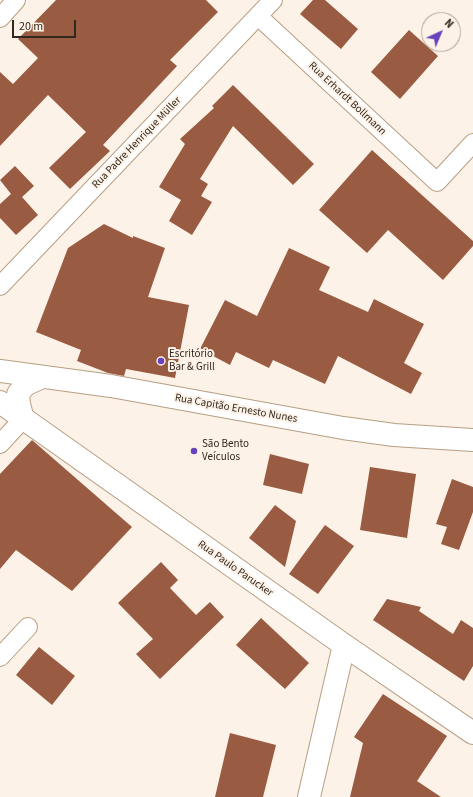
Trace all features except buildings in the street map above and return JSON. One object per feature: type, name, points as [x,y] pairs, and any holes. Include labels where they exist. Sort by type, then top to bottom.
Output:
[{"type":"main road","name":"Rua Capitão Ernesto Nunes","points":[[0,371],[42,378],[111,386],[343,428],[394,435],[473,440]]},
{"type":"main road","points":[[24,419],[19,404],[18,394],[25,385],[42,378]]},
{"type":"main road","name":"Rua Paulo Parucker","points":[[0,402],[344,645],[473,733]]},
{"type":"main road","points":[[308,797],[344,645]]},
{"type":"street","points":[[0,18],[16,0]]},
{"type":"street","name":"Rua Padre Henrique Müller","points":[[0,286],[273,0]]},
{"type":"street","name":"Rua Erhardt Bollmann","points":[[258,16],[437,182],[473,143]]},
{"type":"street","points":[[0,444],[24,419]]},
{"type":"street","points":[[0,657],[28,627]]},
{"type":"place","name":"Escritório Bar & Grill","points":[[161,361]]},
{"type":"place","name":"São Bento Veículos","points":[[194,451]]}]
